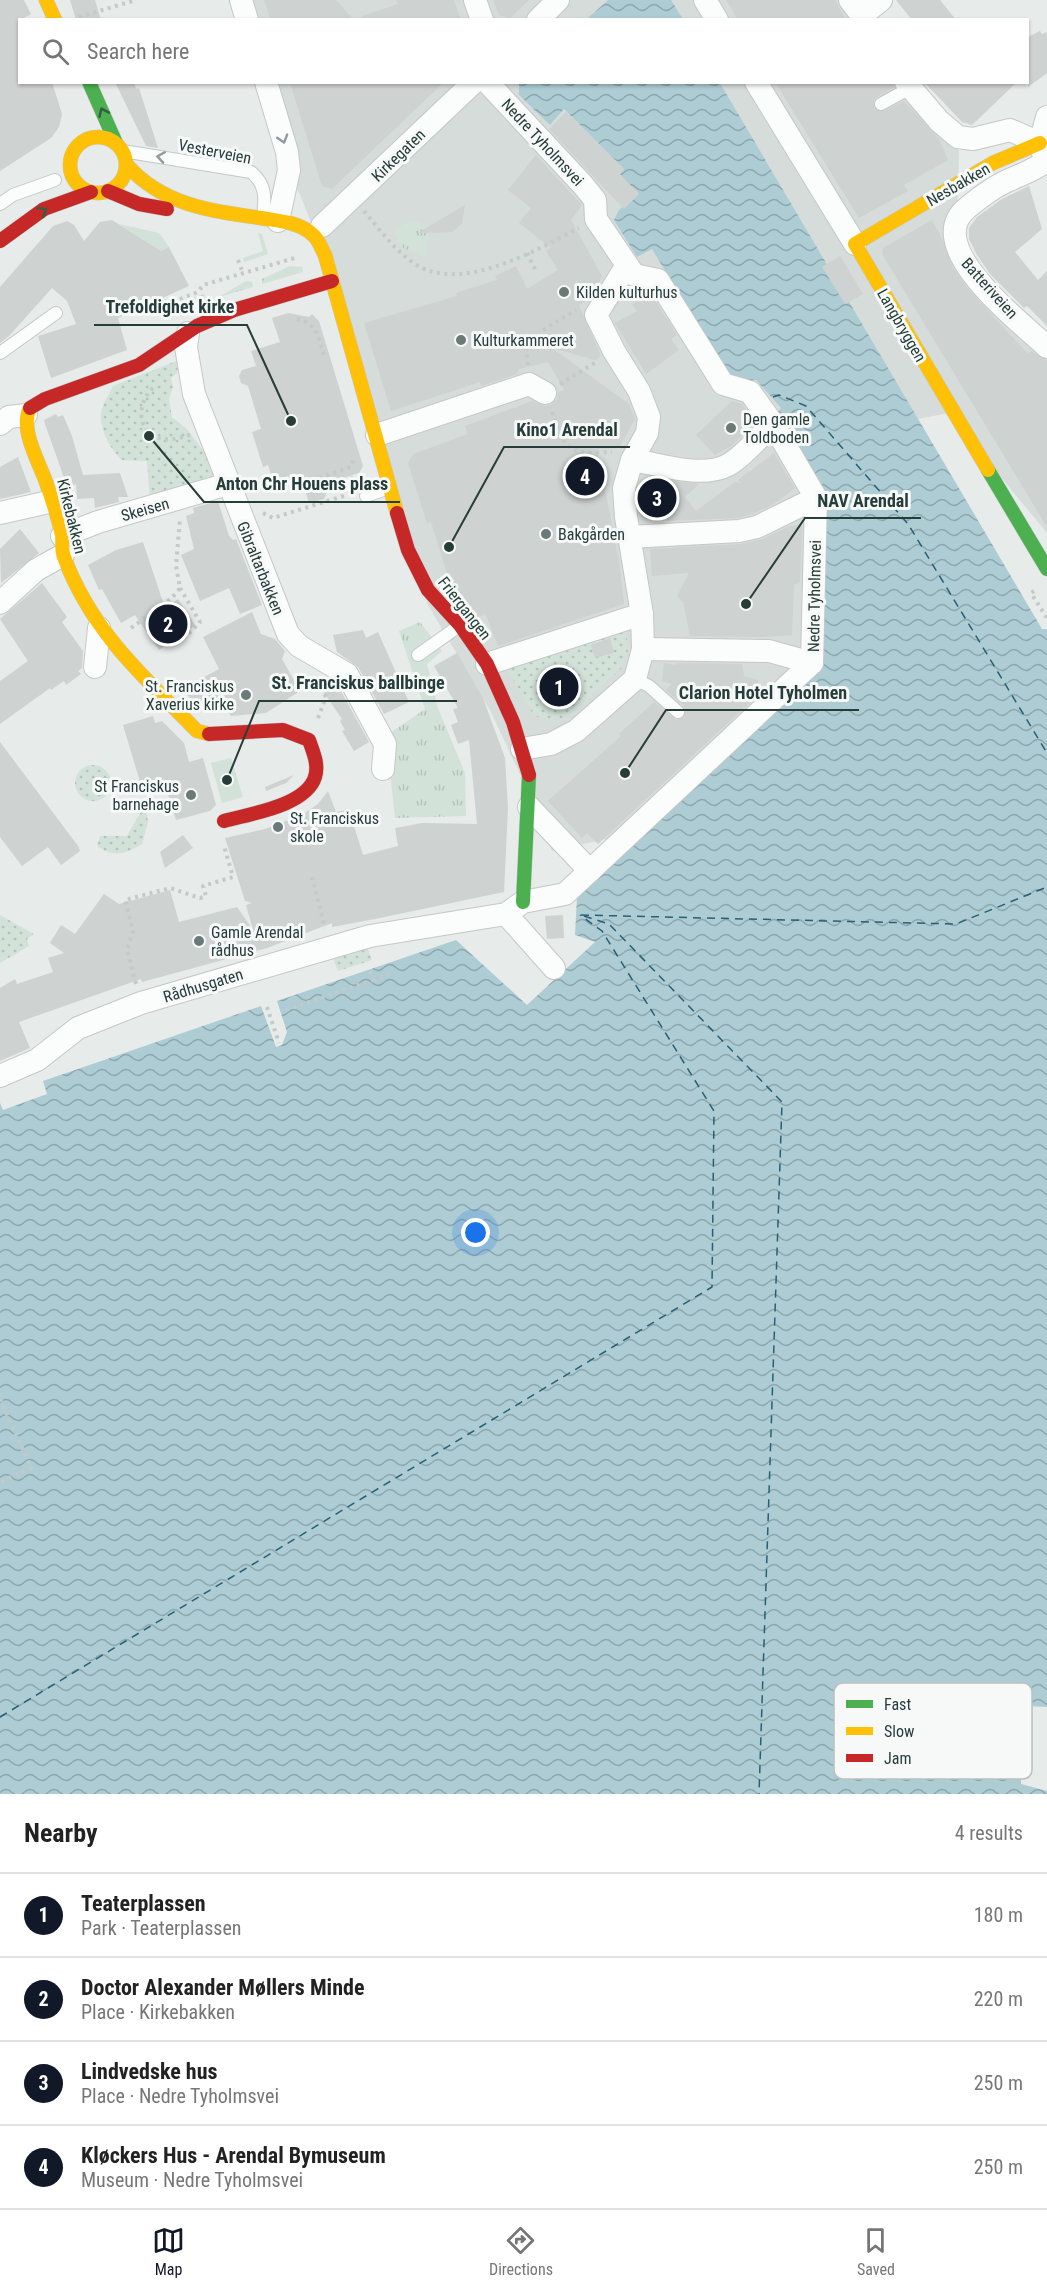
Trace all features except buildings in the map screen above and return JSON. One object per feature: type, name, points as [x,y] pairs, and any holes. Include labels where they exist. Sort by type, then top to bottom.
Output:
[{"type":"street","points":[[46,0],[54,18]]},
{"type":"street","points":[[241,0],[246,18]]},
{"type":"street","points":[[475,0],[481,18]]},
{"type":"street","points":[[540,18],[558,0]]},
{"type":"street","points":[[705,0],[716,18]]},
{"type":"street","points":[[859,12],[881,0]]},
{"type":"street","points":[[267,84],[287,152],[289,170],[270,220]]},
{"type":"street","name":"Kirkegaten","points":[[317,231],[472,84]]},
{"type":"street","name":"Nedre Tyholmsvei","points":[[489,84],[584,185],[595,200],[596,219],[627,265],[634,275],[658,280],[723,384],[750,392],[773,424],[816,498],[812,663],[565,894],[514,908]]},
{"type":"street","name":"Langbryggen","points":[[757,84],[855,244],[1047,569]]},
{"type":"street","points":[[908,85],[939,121],[958,137],[973,139],[1010,130],[1045,152],[1047,117]]},
{"type":"street","points":[[82,86],[120,147],[127,165],[147,187],[198,208]]},
{"type":"street","points":[[0,223],[25,207],[55,180],[70,162],[76,147],[78,130]]},
{"type":"street","points":[[76,147],[91,137],[100,136],[120,147]]},
{"type":"street","name":"Nesbakken","points":[[855,244],[993,163],[1045,152]]},
{"type":"street","name":"Batteriveien","points":[[1045,152],[1038,167],[1003,183],[964,210],[955,223],[953,235],[963,263],[1047,347]]},
{"type":"street","points":[[70,162],[72,177],[77,184],[91,192]]},
{"type":"street","points":[[108,191],[121,181],[127,165]]},
{"type":"street","points":[[0,241],[44,209],[91,192],[108,191],[139,204],[166,209],[198,208],[270,220],[317,231]]},
{"type":"street","name":"Friergangen","points":[[317,231],[408,550],[428,590],[460,625],[486,664],[513,722],[522,749],[529,776],[529,807],[514,908]]},
{"type":"street","points":[[522,749],[551,744],[576,731],[635,679],[643,649],[642,614],[624,488],[632,460],[647,433],[649,417],[646,406],[596,315],[627,265]]},
{"type":"street","points":[[0,424],[9,417],[26,415],[30,408],[45,399],[140,365],[197,327],[234,310],[332,280]]},
{"type":"street","name":"Gibraltarbakken","points":[[188,333],[186,347],[194,394],[288,634],[299,646],[347,674],[385,744],[383,769]]},
{"type":"street","points":[[377,435],[537,388]]},
{"type":"street","name":"Kirkebakken","points":[[26,415],[27,428],[53,501],[62,546],[106,636],[198,730],[211,735],[283,730],[309,740]]},
{"type":"street","points":[[632,460],[700,471],[715,470],[729,464],[773,424]]},
{"type":"street","name":"Skeisen","points":[[0,603],[62,546],[98,522],[228,484]]},
{"type":"street","points":[[630,537],[739,531],[757,527],[816,498]]},
{"type":"street","points":[[0,513],[53,501]]},
{"type":"street","points":[[486,664],[642,614]]},
{"type":"street","points":[[95,667],[106,636]]},
{"type":"street","points":[[643,649],[769,651],[812,663]]},
{"type":"street","points":[[224,821],[298,799],[312,786],[319,772],[315,752],[309,740]]},
{"type":"street","points":[[529,807],[590,871]]},
{"type":"street","points":[[514,908],[554,968]]},
{"type":"street","name":"Rådhusgaten","points":[[0,1076],[37,1060],[78,1028],[141,1003],[370,936],[514,908]]},
{"type":"lane","points":[[881,104],[908,85]]},
{"type":"lane","name":"Vesterveien","points":[[120,147],[251,172],[260,179],[270,220]]},
{"type":"lane","points":[[0,204],[13,195],[55,180]]},
{"type":"lane","points":[[0,353],[56,313]]},
{"type":"lane","points":[[361,491],[389,488]]},
{"type":"lane","points":[[418,655],[460,625]]},
{"type":"lane","points":[[635,679],[649,686],[678,712]]},
{"type":"path","points":[[75,18],[136,0]]},
{"type":"path","points":[[353,197],[397,249],[414,263],[436,273],[464,274],[497,268],[527,253],[544,248],[554,239],[596,219]]},
{"type":"path","points":[[527,253],[537,273]]},
{"type":"path","points":[[168,322],[163,306],[198,292],[202,285],[297,257]]},
{"type":"path","points":[[238,260],[243,273]]},
{"type":"path","points":[[543,330],[583,306],[596,315]]},
{"type":"path","points":[[296,319],[307,321],[317,331],[326,363]]},
{"type":"path","points":[[533,336],[525,342],[537,388],[560,438],[579,453],[616,452],[632,460]]},
{"type":"path","points":[[537,388],[614,351]]},
{"type":"path","points":[[158,385],[144,396],[141,414],[147,430],[157,438],[172,440],[207,429]]},
{"type":"path","points":[[305,483],[351,467],[355,458],[352,448]]},
{"type":"path","points":[[256,509],[273,518],[361,491],[356,482],[335,489],[334,483],[366,474]]},
{"type":"path","points":[[182,498],[176,566],[180,588],[200,622],[187,635]]},
{"type":"path","points":[[106,636],[138,620],[172,598],[180,588]]},
{"type":"path","points":[[1039,588],[1031,593],[1047,618]]},
{"type":"path","points":[[309,740],[326,697],[313,677],[312,652]]},
{"type":"path","points":[[141,1003],[127,950],[133,931],[125,900],[170,888],[200,898],[206,896],[203,886],[233,877],[218,824],[224,821]]},
{"type":"path","points":[[312,877],[329,948]]},
{"type":"path","points":[[370,971],[373,980]]},
{"type":"path","points":[[286,1010],[390,974]]},
{"type":"path","points":[[267,1008],[279,1043]]},
{"type":"path","points":[[0,1399],[31,1468],[0,1482]]},
{"type":"shaded area","points":[[229,0],[608,0],[589,18],[238,18]]},
{"type":"shaded area","points":[[671,0],[855,0],[871,18],[682,18]]},
{"type":"shaded area","points":[[260,84],[520,84],[550,125],[564,109],[624,169],[619,175],[638,192],[619,210],[637,257],[652,248],[732,382],[756,380],[782,409],[827,499],[819,670],[651,829],[552,851],[540,817],[490,710],[428,605],[326,258],[279,144]]},
{"type":"shaded area","points":[[721,84],[918,84],[959,151],[957,231],[1019,326],[1047,358],[1047,533],[948,413],[918,419]]},
{"type":"green space","points":[[409,221],[420,222],[428,231],[426,258],[401,247],[394,230]]},
{"type":"green space","points":[[119,224],[159,233],[169,247],[161,251]]},
{"type":"green space","points":[[258,233],[262,234],[268,254],[244,262],[243,258],[263,251]]},
{"type":"green space","points":[[290,266],[302,267],[303,272],[262,284],[262,279]]},
{"type":"green space","points":[[246,281],[252,282],[253,287],[219,297]]},
{"type":"green space","points":[[204,294],[207,300],[169,312],[168,307]]},
{"type":"green space","points":[[179,360],[177,373],[171,378],[173,387],[169,399],[172,417],[187,429],[221,474],[150,502],[147,461],[122,460],[118,456],[104,432],[101,419],[102,410],[113,386]]},
{"type":"green space","points":[[420,622],[442,651],[427,664],[437,706],[465,773],[466,816],[395,818],[386,736],[425,709],[399,631]]},
{"type":"green space","points":[[625,625],[628,650],[621,669],[565,718],[541,719],[533,714],[503,662]]},
{"type":"green space","points":[[231,758],[243,797],[222,803],[211,763]]},
{"type":"green space","points":[[93,765],[106,770],[111,783],[106,796],[93,801],[80,796],[75,783],[80,770]]},
{"type":"green space","points":[[145,804],[148,822],[142,844],[120,853],[109,852],[97,846],[100,836],[127,836]]},
{"type":"green space","points":[[0,915],[34,934],[27,939],[29,946],[0,963]]},
{"type":"green space","points":[[366,944],[372,960],[338,971],[332,956]]},
{"type":"water","points":[[608,0],[671,0],[682,18],[588,18]]},
{"type":"water","points":[[519,84],[721,84],[1042,629],[1047,629],[1047,1707],[1032,1706],[1032,1683],[834,1683],[834,1779],[1021,1779],[1021,1784],[1047,1791],[1047,1794],[0,1794],[0,1103],[3,1110],[47,1094],[43,1081],[261,1006],[276,1047],[282,1045],[287,1032],[277,1001],[456,940],[527,1005],[595,942],[575,935],[577,897],[819,670],[827,499],[776,414],[781,408],[756,380],[732,382],[652,249],[637,257],[614,220],[619,210],[638,192],[619,175],[624,169],[564,109],[550,125],[519,95]]},
{"type":"ferry route","points":[[773,397],[779,395],[806,406],[908,524],[1047,753]]},
{"type":"ferry route","points":[[581,915],[956,924],[1047,887]]},
{"type":"ferry route","points":[[0,1717],[712,1287],[714,1111],[602,931],[580,915]]},
{"type":"ferry route","points":[[584,916],[609,924],[782,1102],[759,1794]]},
{"type":"traffic: fast","points":[[90,84],[116,143]]},
{"type":"traffic: fast","points":[[988,470],[1047,569]]},
{"type":"traffic: fast","points":[[523,902],[529,775]]},
{"type":"traffic: slow","points":[[46,0],[54,18]]},
{"type":"traffic: slow","points":[[92,137],[104,137],[114,141],[122,149],[126,165],[122,181],[114,189],[104,193],[92,193],[82,189],[74,181],[70,171],[70,159],[74,149],[82,141],[92,137]]},
{"type":"traffic: slow","points":[[988,470],[855,244],[993,163],[1040,143]]},
{"type":"traffic: slow","points":[[127,165],[141,178],[172,198],[206,209],[281,221],[302,227],[317,239],[325,255],[397,513]]},
{"type":"traffic: slow","points":[[30,408],[27,416],[28,435],[55,508],[62,535],[63,554],[89,608],[104,631],[139,672],[197,731],[209,734]]},
{"type":"traffic: jam","points":[[108,191],[139,204],[167,209]]},
{"type":"traffic: jam","points":[[0,241],[44,209],[91,192]]},
{"type":"traffic: jam","points":[[30,408],[45,399],[139,365],[197,326],[234,310],[332,281]]},
{"type":"traffic: jam","points":[[397,513],[408,550],[428,590],[460,625],[487,664],[513,722],[529,775]]},
{"type":"traffic: jam","points":[[209,734],[283,730],[309,740],[316,763],[315,777],[310,787],[289,802],[224,821]]},
{"type":"place","name":"Kilden kulturhus","points":[[564,292]]},
{"type":"place","name":"Kulturkammeret","points":[[461,340]]},
{"type":"place","name":"Trefoldighet kirke","points":[[291,421]]},
{"type":"place","name":"Den gamle Toldboden","points":[[731,428]]},
{"type":"place","name":"Anton Chr Houens plass","points":[[149,436]]},
{"type":"place","name":"Kløckers Hus - Arendal Bymuseum","points":[[585,476]]},
{"type":"place","name":"Lindvedske hus","points":[[657,498]]},
{"type":"place","name":"Bakgården","points":[[546,534]]},
{"type":"place","name":"Kino1 Arendal","points":[[449,547]]},
{"type":"place","name":"NAV Arendal","points":[[746,604]]},
{"type":"place","name":"Doctor Alexander Møllers Minde","points":[[168,624]]},
{"type":"place","name":"Teaterplassen","points":[[559,687]]},
{"type":"place","name":"St. Franciskus Xaverius kirke","points":[[246,695]]},
{"type":"place","name":"Clarion Hotel Tyholmen","points":[[625,773]]},
{"type":"place","name":"St. Franciskus ballbinge","points":[[227,780]]},
{"type":"place","name":"St Franciskus barnehage","points":[[191,795]]},
{"type":"place","name":"St. Franciskus skole","points":[[278,827]]},
{"type":"place","name":"Gamle Arendal rådhus","points":[[199,941]]}]
